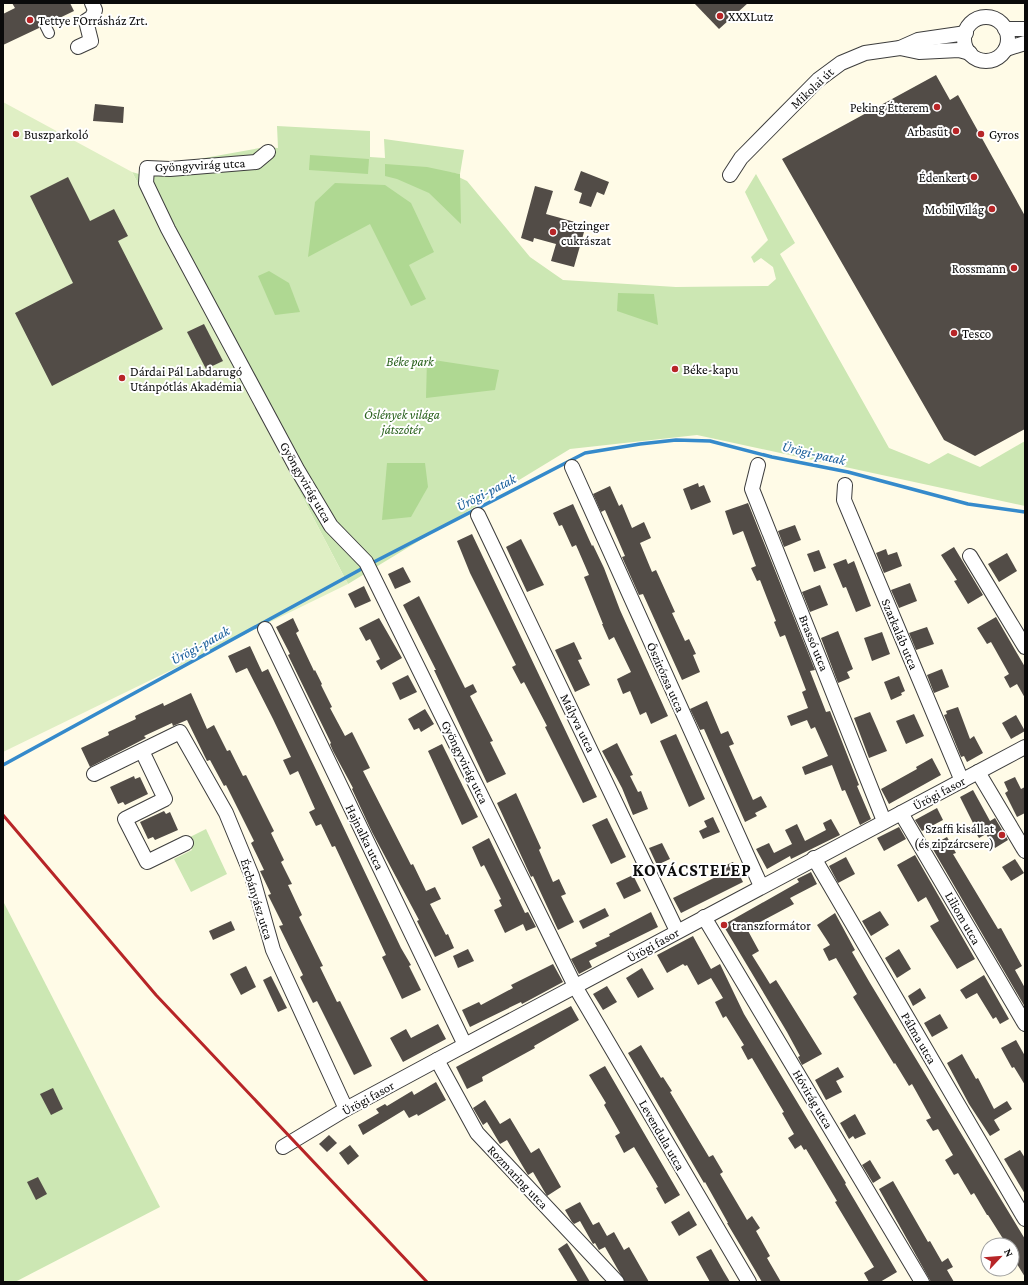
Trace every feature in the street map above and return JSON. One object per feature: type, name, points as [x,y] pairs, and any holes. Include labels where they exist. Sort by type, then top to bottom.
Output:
[{"type":"street","points":[[78,47],[91,41],[86,21],[92,17],[95,10],[92,3]]},
{"type":"street","points":[[1006,50],[1008,35],[1005,29],[995,19],[984,18],[974,22],[966,33],[966,47],[970,53],[975,58],[989,61],[996,59],[1006,50],[1025,43]]},
{"type":"street","points":[[1005,29],[1025,29]]},
{"type":"street","name":"Mikolai út","points":[[730,175],[741,158],[818,80],[841,63],[857,56],[900,48],[918,40],[966,33]]},
{"type":"street","points":[[900,48],[919,52],[959,50],[970,53]]},
{"type":"street","name":"Gyöngyvirág utca","points":[[268,152],[256,162],[170,169],[147,168],[146,183],[168,228],[297,470],[331,526],[363,557],[576,988]]},
{"type":"street","name":"Brassó utca","points":[[758,465],[752,489],[884,821]]},
{"type":"street","name":"Őszirózsa utca","points":[[572,468],[761,886]]},
{"type":"street","name":"Szarkaláb utca","points":[[845,485],[844,500],[962,781]]},
{"type":"street","name":"Mályva utca","points":[[478,516],[677,931]]},
{"type":"street","points":[[970,556],[1025,647]]},
{"type":"street","name":"Hajnalka utca","points":[[265,629],[465,1045]]},
{"type":"street","name":"Ércbányász utca","points":[[94,774],[180,732],[226,813],[252,876],[273,950],[346,1109]]},
{"type":"street","name":"Ürögi fasor","points":[[283,1147],[346,1109],[465,1045],[576,988],[761,886],[1025,747]]},
{"type":"street","points":[[142,751],[165,799],[125,819],[147,862],[186,843]]},
{"type":"street","points":[[978,772],[1025,851]]},
{"type":"street","name":"Liliom utca","points":[[901,813],[1025,1024]]},
{"type":"street","name":"Pálma utca","points":[[814,858],[1025,1219]]},
{"type":"street","name":"Hóvirág utca","points":[[704,917],[922,1282]]},
{"type":"street","name":"Levendula utca","points":[[576,988],[749,1282]]},
{"type":"street","name":"Rozmaring utca","points":[[437,1060],[477,1133],[617,1282]]},
{"type":"green space","name":"Dárdai Pál Labdarugó Utánpótlás Akadémia","points":[[3,102],[132,172],[348,584],[3,752]]},
{"type":"green space","name":"Béke park","points":[[277,126],[370,131],[370,157],[385,158],[384,139],[464,150],[460,174],[448,172],[467,181],[530,257],[563,280],[676,287],[768,286],[776,279],[773,267],[761,258],[754,263],[751,257],[768,240],[745,192],[756,174],[795,243],[780,254],[889,448],[929,464],[948,453],[980,467],[1025,441],[1025,506],[697,435],[570,449],[348,584],[132,172],[139,174],[171,164],[265,147],[278,148]]},
{"type":"green space","points":[[310,155],[369,159],[368,174],[309,170]]},
{"type":"green space","points":[[385,164],[427,167],[460,174],[461,224],[429,193],[397,179],[385,176]]},
{"type":"green space","points":[[335,183],[385,185],[411,203],[434,252],[409,265],[426,299],[411,306],[370,224],[308,257],[315,202]]},
{"type":"green space","points":[[269,271],[289,283],[300,312],[275,315],[258,276]]},
{"type":"green space","points":[[618,293],[654,294],[658,325],[617,311]]},
{"type":"green space","points":[[427,359],[499,370],[495,390],[426,398]]},
{"type":"green space","points":[[387,463],[425,463],[428,487],[411,517],[382,520]]},
{"type":"green space","points":[[206,829],[227,874],[191,892],[174,859],[192,850],[186,839]]},
{"type":"green space","points":[[3,901],[160,1207],[15,1282],[3,1282]]},
{"type":"building","name":"Tettye FOrrásház Zrt.","points":[[12,3],[70,3],[74,11],[51,22],[48,19],[42,19],[39,22],[39,28],[3,45],[3,14],[15,8]]},
{"type":"building","name":"XXXLutz","points":[[694,3],[748,3],[719,29]]},
{"type":"building","name":"Tesco","points":[[936,75],[950,100],[958,95],[1025,216],[1025,429],[975,456],[944,440],[782,159]]},
{"type":"building","points":[[95,104],[124,107],[123,123],[93,121]]},
{"type":"building","points":[[581,171],[609,182],[604,195],[597,192],[591,207],[579,203],[582,193],[574,190]]},
{"type":"building","points":[[68,177],[90,221],[114,209],[128,236],[118,241],[163,329],[52,386],[15,313],[73,283],[30,196]]},
{"type":"building","name":"Petzinger cukrászat","points":[[535,186],[553,191],[546,214],[586,225],[574,267],[551,261],[556,244],[534,238],[533,242],[521,238]]},
{"type":"building","points":[[204,324],[223,361],[206,369],[187,332]]},
{"type":"building","points":[[698,483],[699,487],[704,485],[711,502],[691,510],[683,489]]},
{"type":"building","points":[[610,486],[619,506],[622,504],[632,528],[644,522],[651,538],[640,543],[652,572],[656,570],[675,612],[672,613],[685,641],[689,639],[696,654],[693,655],[700,672],[682,680],[643,594],[639,595],[622,557],[625,556],[605,510],[601,512],[593,494]]},
{"type":"building","points":[[748,503],[815,670],[810,671],[826,712],[830,711],[859,785],[857,786],[871,819],[860,825],[845,790],[842,791],[832,765],[805,775],[802,767],[828,756],[815,727],[811,729],[807,720],[791,726],[787,716],[808,708],[802,692],[806,690],[785,635],[780,637],[774,622],[776,621],[760,580],[757,581],[751,568],[756,566],[743,531],[733,535],[725,511]]},
{"type":"building","points":[[573,504],[592,546],[593,545],[604,568],[620,610],[668,716],[651,724],[646,712],[640,715],[630,691],[623,694],[617,679],[631,672],[614,637],[609,640],[602,624],[584,577],[589,575],[576,545],[572,547],[562,525],[559,526],[553,513]]},
{"type":"building","points":[[795,525],[801,540],[784,547],[778,531]]},
{"type":"building","points":[[472,534],[597,797],[583,803],[545,727],[547,726],[524,682],[521,684],[512,667],[516,665],[470,573],[457,541]]},
{"type":"building","points":[[521,539],[544,585],[527,592],[506,547]]},
{"type":"building","points":[[954,547],[983,595],[968,604],[954,581],[957,580],[941,555]]},
{"type":"building","points":[[886,549],[888,555],[897,552],[902,566],[884,573],[876,553]]},
{"type":"building","points":[[819,550],[826,568],[814,572],[807,554]]},
{"type":"building","points":[[1007,553],[1017,571],[999,582],[988,564]]},
{"type":"building","points":[[846,559],[848,564],[854,561],[871,606],[856,612],[846,587],[843,588],[833,564]]},
{"type":"building","points":[[403,567],[411,582],[395,589],[388,574]]},
{"type":"building","points":[[910,583],[917,601],[899,608],[891,590]]},
{"type":"building","points":[[820,585],[828,605],[810,612],[802,592]]},
{"type":"building","points":[[364,586],[371,601],[355,608],[348,594]]},
{"type":"building","points":[[419,596],[465,688],[473,684],[477,692],[470,696],[493,741],[490,742],[506,774],[487,783],[434,670],[436,670],[403,605]]},
{"type":"building","points":[[996,617],[1025,667],[1025,698],[1017,684],[1010,688],[1004,677],[1009,674],[991,642],[987,644],[977,628]]},
{"type":"building","points":[[293,618],[299,631],[296,633],[314,671],[315,670],[322,684],[321,685],[332,707],[330,708],[345,736],[352,732],[370,768],[363,771],[411,865],[413,864],[426,891],[435,887],[441,899],[430,904],[446,935],[448,934],[454,948],[435,957],[417,921],[419,920],[372,832],[352,789],[353,788],[333,751],[330,744],[331,743],[276,627]]},
{"type":"building","points":[[379,618],[402,658],[381,670],[376,661],[380,659],[370,639],[366,641],[359,628]]},
{"type":"building","points":[[927,627],[934,644],[916,650],[909,633]]},
{"type":"building","points":[[838,631],[853,669],[847,672],[850,678],[838,683],[821,638]]},
{"type":"building","points":[[882,632],[890,654],[872,661],[864,638]]},
{"type":"building","points":[[574,642],[582,659],[578,660],[590,685],[575,692],[555,650]]},
{"type":"building","points":[[250,646],[262,672],[268,669],[401,948],[411,965],[409,966],[421,990],[402,999],[382,957],[386,955],[335,846],[332,847],[321,824],[316,826],[309,812],[315,809],[298,771],[290,775],[283,760],[291,757],[273,719],[247,668],[236,673],[228,656]]},
{"type":"building","points":[[942,669],[949,687],[934,693],[927,675]]},
{"type":"building","points":[[408,675],[417,692],[400,700],[392,683]]},
{"type":"building","points":[[899,676],[905,691],[901,693],[902,695],[891,700],[884,682]]},
{"type":"building","points":[[191,693],[207,729],[214,725],[227,751],[230,750],[243,776],[246,775],[274,831],[271,833],[284,860],[281,862],[292,884],[288,885],[302,915],[299,917],[323,966],[320,967],[337,1002],[340,1001],[372,1066],[354,1075],[317,1001],[313,1003],[300,977],[303,975],[279,926],[283,925],[268,895],[271,894],[260,871],[264,870],[251,843],[254,841],[226,785],[224,786],[210,760],[207,761],[187,720],[173,726],[172,723],[144,736],[146,738],[90,767],[81,748],[109,735],[108,732],[136,719],[135,716],[163,703],[164,706]]},
{"type":"building","points":[[707,701],[721,734],[728,731],[734,744],[729,746],[753,800],[761,796],[767,807],[755,813],[757,816],[745,822],[704,729],[700,730],[690,709]]},
{"type":"building","points":[[958,707],[970,739],[974,736],[983,753],[967,762],[964,756],[961,757],[944,715],[947,714],[946,711]]},
{"type":"building","points":[[425,709],[434,724],[421,732],[419,728],[414,730],[408,719]]},
{"type":"building","points":[[870,712],[887,751],[869,758],[854,718]]},
{"type":"building","points":[[914,714],[924,736],[906,744],[896,721]]},
{"type":"building","points":[[1016,715],[1025,731],[1011,739],[1002,723]]},
{"type":"building","points":[[676,734],[705,799],[689,807],[660,741]]},
{"type":"building","points":[[617,743],[633,775],[630,776],[638,792],[641,791],[648,809],[633,815],[622,788],[602,751]]},
{"type":"building","points":[[442,744],[478,817],[462,825],[428,751]]},
{"type":"building","points":[[932,758],[941,775],[889,804],[881,789],[917,769],[916,767]]},
{"type":"building","points":[[134,776],[135,779],[140,777],[148,794],[125,805],[123,802],[118,804],[110,787]]},
{"type":"building","points":[[1015,777],[1021,789],[1025,787],[1025,813],[1017,817],[1005,793],[1008,791],[1004,782]]},
{"type":"building","points":[[973,790],[990,821],[995,818],[1008,840],[995,848],[986,834],[979,838],[960,797]]},
{"type":"building","points":[[516,793],[541,848],[539,850],[553,882],[559,879],[566,894],[561,896],[574,922],[558,930],[533,876],[531,877],[497,803]]},
{"type":"building","points":[[937,808],[943,820],[922,831],[915,820]]},
{"type":"building","points":[[164,811],[166,814],[170,812],[178,830],[155,840],[153,837],[148,839],[140,822]]},
{"type":"building","points":[[713,817],[720,832],[703,839],[699,831],[707,827],[704,821]]},
{"type":"building","points":[[607,818],[626,857],[611,864],[592,825]]},
{"type":"building","points":[[831,819],[840,835],[791,859],[790,856],[767,869],[756,849],[769,843],[774,853],[792,844],[785,830],[797,824],[805,841],[826,830],[823,823]]},
{"type":"building","points":[[899,827],[906,839],[884,851],[877,838]]},
{"type":"building","points":[[947,837],[956,853],[953,854],[998,929],[1001,928],[1022,966],[1015,970],[1025,988],[1025,1007],[931,846]]},
{"type":"building","points":[[489,838],[525,913],[528,912],[536,927],[526,931],[523,924],[505,933],[494,910],[502,906],[499,900],[501,899],[484,865],[481,867],[472,847]]},
{"type":"building","points":[[662,843],[670,859],[657,865],[649,848]]},
{"type":"building","points":[[915,855],[975,959],[957,969],[930,926],[939,921],[926,897],[918,902],[897,865]]},
{"type":"building","points":[[846,857],[855,874],[838,883],[829,866]]},
{"type":"building","points":[[1015,859],[1024,873],[1011,881],[1002,867]]},
{"type":"building","points":[[733,862],[743,882],[681,913],[673,898],[720,875],[726,871],[724,866]]},
{"type":"building","points":[[811,872],[817,884],[790,898],[794,904],[747,929],[759,951],[752,955],[770,984],[776,980],[822,1054],[802,1065],[798,1057],[800,1056],[787,1032],[723,925],[799,882],[797,879]]},
{"type":"building","points":[[633,875],[641,891],[624,899],[616,883]]},
{"type":"building","points":[[605,908],[609,916],[583,929],[579,921]]},
{"type":"building","points":[[880,911],[889,925],[871,936],[862,921]]},
{"type":"building","points":[[651,912],[658,927],[589,961],[592,967],[579,974],[571,959],[597,946],[595,943],[610,936],[609,934]]},
{"type":"building","points":[[835,913],[855,950],[852,952],[870,983],[1025,1239],[1025,1277],[1020,1269],[1020,1237],[1002,1237],[974,1193],[971,1195],[958,1173],[954,1175],[945,1160],[953,1155],[938,1129],[933,1131],[926,1120],[931,1118],[912,1084],[909,1086],[895,1063],[894,1064],[853,997],[857,994],[836,958],[829,961],[823,949],[830,945],[817,925]]},
{"type":"building","points":[[231,921],[235,930],[213,940],[209,931]]},
{"type":"building","points":[[693,936],[711,969],[720,964],[744,1014],[846,1183],[845,1184],[897,1272],[880,1282],[869,1282],[864,1273],[874,1267],[835,1202],[837,1201],[806,1149],[804,1150],[801,1145],[795,1149],[788,1138],[794,1134],[782,1113],[784,1112],[752,1058],[748,1060],[741,1047],[744,1045],[726,1016],[723,1018],[715,1002],[723,998],[711,978],[698,985],[687,965],[685,966],[683,964],[667,973],[657,955]]},
{"type":"building","points":[[468,949],[474,961],[458,968],[453,956]]},
{"type":"building","points":[[899,949],[911,969],[897,978],[885,958]]},
{"type":"building","points":[[553,964],[563,982],[522,1004],[521,1002],[470,1027],[462,1010],[479,1002],[481,1005],[513,988],[511,985]]},
{"type":"building","points":[[246,966],[256,987],[241,995],[230,974]]},
{"type":"building","points":[[642,968],[654,989],[638,998],[626,978]]},
{"type":"building","points":[[984,975],[1009,1019],[1000,1024],[996,1017],[993,1019],[977,993],[966,999],[960,990]]},
{"type":"building","points":[[271,976],[287,1008],[278,1012],[263,980]]},
{"type":"building","points":[[607,986],[617,1002],[603,1010],[593,994]]},
{"type":"building","points":[[920,988],[926,998],[913,1006],[908,996]]},
{"type":"building","points":[[571,1006],[579,1020],[534,1046],[535,1048],[482,1077],[483,1081],[467,1089],[456,1067]]},
{"type":"building","points":[[940,1014],[948,1028],[932,1037],[924,1023]]},
{"type":"building","points":[[438,1024],[446,1039],[403,1062],[390,1038],[406,1029],[411,1038]]},
{"type":"building","points":[[1016,1040],[1025,1056],[1025,1085],[1014,1067],[1012,1068],[1001,1048]]},
{"type":"building","points":[[641,1045],[661,1078],[663,1077],[672,1091],[670,1092],[709,1157],[713,1155],[723,1172],[720,1174],[747,1220],[752,1216],[760,1228],[756,1231],[770,1256],[767,1258],[781,1282],[762,1282],[727,1223],[705,1182],[704,1183],[628,1053]]},
{"type":"building","points":[[962,1054],[976,1079],[978,1078],[994,1109],[1007,1101],[1012,1109],[994,1120],[1000,1130],[990,1136],[969,1104],[947,1063]]},
{"type":"building","points":[[605,1066],[680,1195],[665,1204],[656,1188],[658,1187],[634,1147],[624,1153],[615,1136],[620,1133],[604,1105],[606,1103],[589,1075]]},
{"type":"building","points":[[838,1067],[844,1077],[836,1081],[842,1092],[826,1100],[815,1080]]},
{"type":"building","points":[[436,1082],[446,1100],[418,1116],[417,1114],[409,1118],[404,1110],[363,1135],[358,1125],[379,1113],[376,1109],[385,1104],[387,1106],[412,1091],[414,1095]]},
{"type":"building","points":[[53,1088],[63,1109],[51,1115],[40,1094]]},
{"type":"building","points":[[485,1100],[500,1124],[510,1118],[531,1153],[539,1148],[561,1187],[547,1196],[533,1172],[528,1175],[507,1140],[500,1144],[487,1122],[483,1125],[473,1108]]},
{"type":"building","points":[[855,1114],[866,1134],[855,1139],[853,1136],[849,1139],[840,1123]]},
{"type":"building","points":[[329,1135],[337,1143],[327,1152],[319,1144]]},
{"type":"building","points":[[350,1145],[359,1156],[348,1165],[339,1153]]},
{"type":"building","points":[[1020,1150],[1025,1158],[1025,1194],[1004,1159]]},
{"type":"building","points":[[870,1160],[881,1178],[873,1183],[862,1165]]},
{"type":"building","points":[[38,1177],[47,1194],[36,1200],[27,1182]]},
{"type":"building","points":[[893,1181],[928,1242],[930,1241],[942,1262],[948,1258],[953,1267],[947,1270],[954,1282],[931,1282],[879,1189]]},
{"type":"building","points":[[580,1202],[593,1225],[599,1222],[607,1236],[614,1232],[624,1250],[629,1247],[649,1282],[625,1282],[605,1247],[599,1250],[595,1243],[593,1244],[580,1221],[574,1224],[572,1222],[565,1210]]},
{"type":"building","points":[[689,1211],[697,1225],[679,1236],[671,1222]]},
{"type":"building","points":[[567,1243],[590,1282],[578,1282],[558,1249]]},
{"type":"building","points":[[711,1249],[730,1282],[710,1282],[696,1257]]},
{"type":"waterway","name":"Ürögi-patak","points":[[370,564],[585,453],[676,440],[710,441],[772,457],[848,472],[968,504],[1025,512]]},
{"type":"waterway","name":"Ürögi-patak","points":[[3,765],[365,567]]},
{"type":"railway","points":[[3,815],[156,995],[427,1282]]},
{"type":"place","name":"XXXLutz","points":[[720,16]]},
{"type":"place","name":"Tettye FOrrásház Zrt.","points":[[30,20]]},
{"type":"place","name":"Peking Étterem","points":[[937,107]]},
{"type":"place","name":"Arbasüt","points":[[956,131]]},
{"type":"place","name":"Buszparkoló","points":[[16,134]]},
{"type":"place","name":"Gyros","points":[[981,134]]},
{"type":"place","name":"Édenkert","points":[[974,177]]},
{"type":"place","name":"Mobil Világ","points":[[992,209]]},
{"type":"place","name":"Petzinger cukrászat","points":[[553,232]]},
{"type":"place","name":"Rossmann","points":[[1014,268]]},
{"type":"place","name":"Tesco","points":[[954,333]]},
{"type":"place","name":"Béke-kapu","points":[[675,369]]},
{"type":"place","name":"Dárdai Pál Labdarugó Utánpótlás Akadémia","points":[[122,378]]},
{"type":"place","name":"Szaffi kisállat (és zipzárcsere)","points":[[1002,835]]},
{"type":"place","name":"transzformátor","points":[[724,925]]},
{"type":"district","name":"KOVÁCSTELEP","points":[[692,870]]},
{"type":"park label","name":"Őslények világa játszótér","points":[[402,422]]}]
